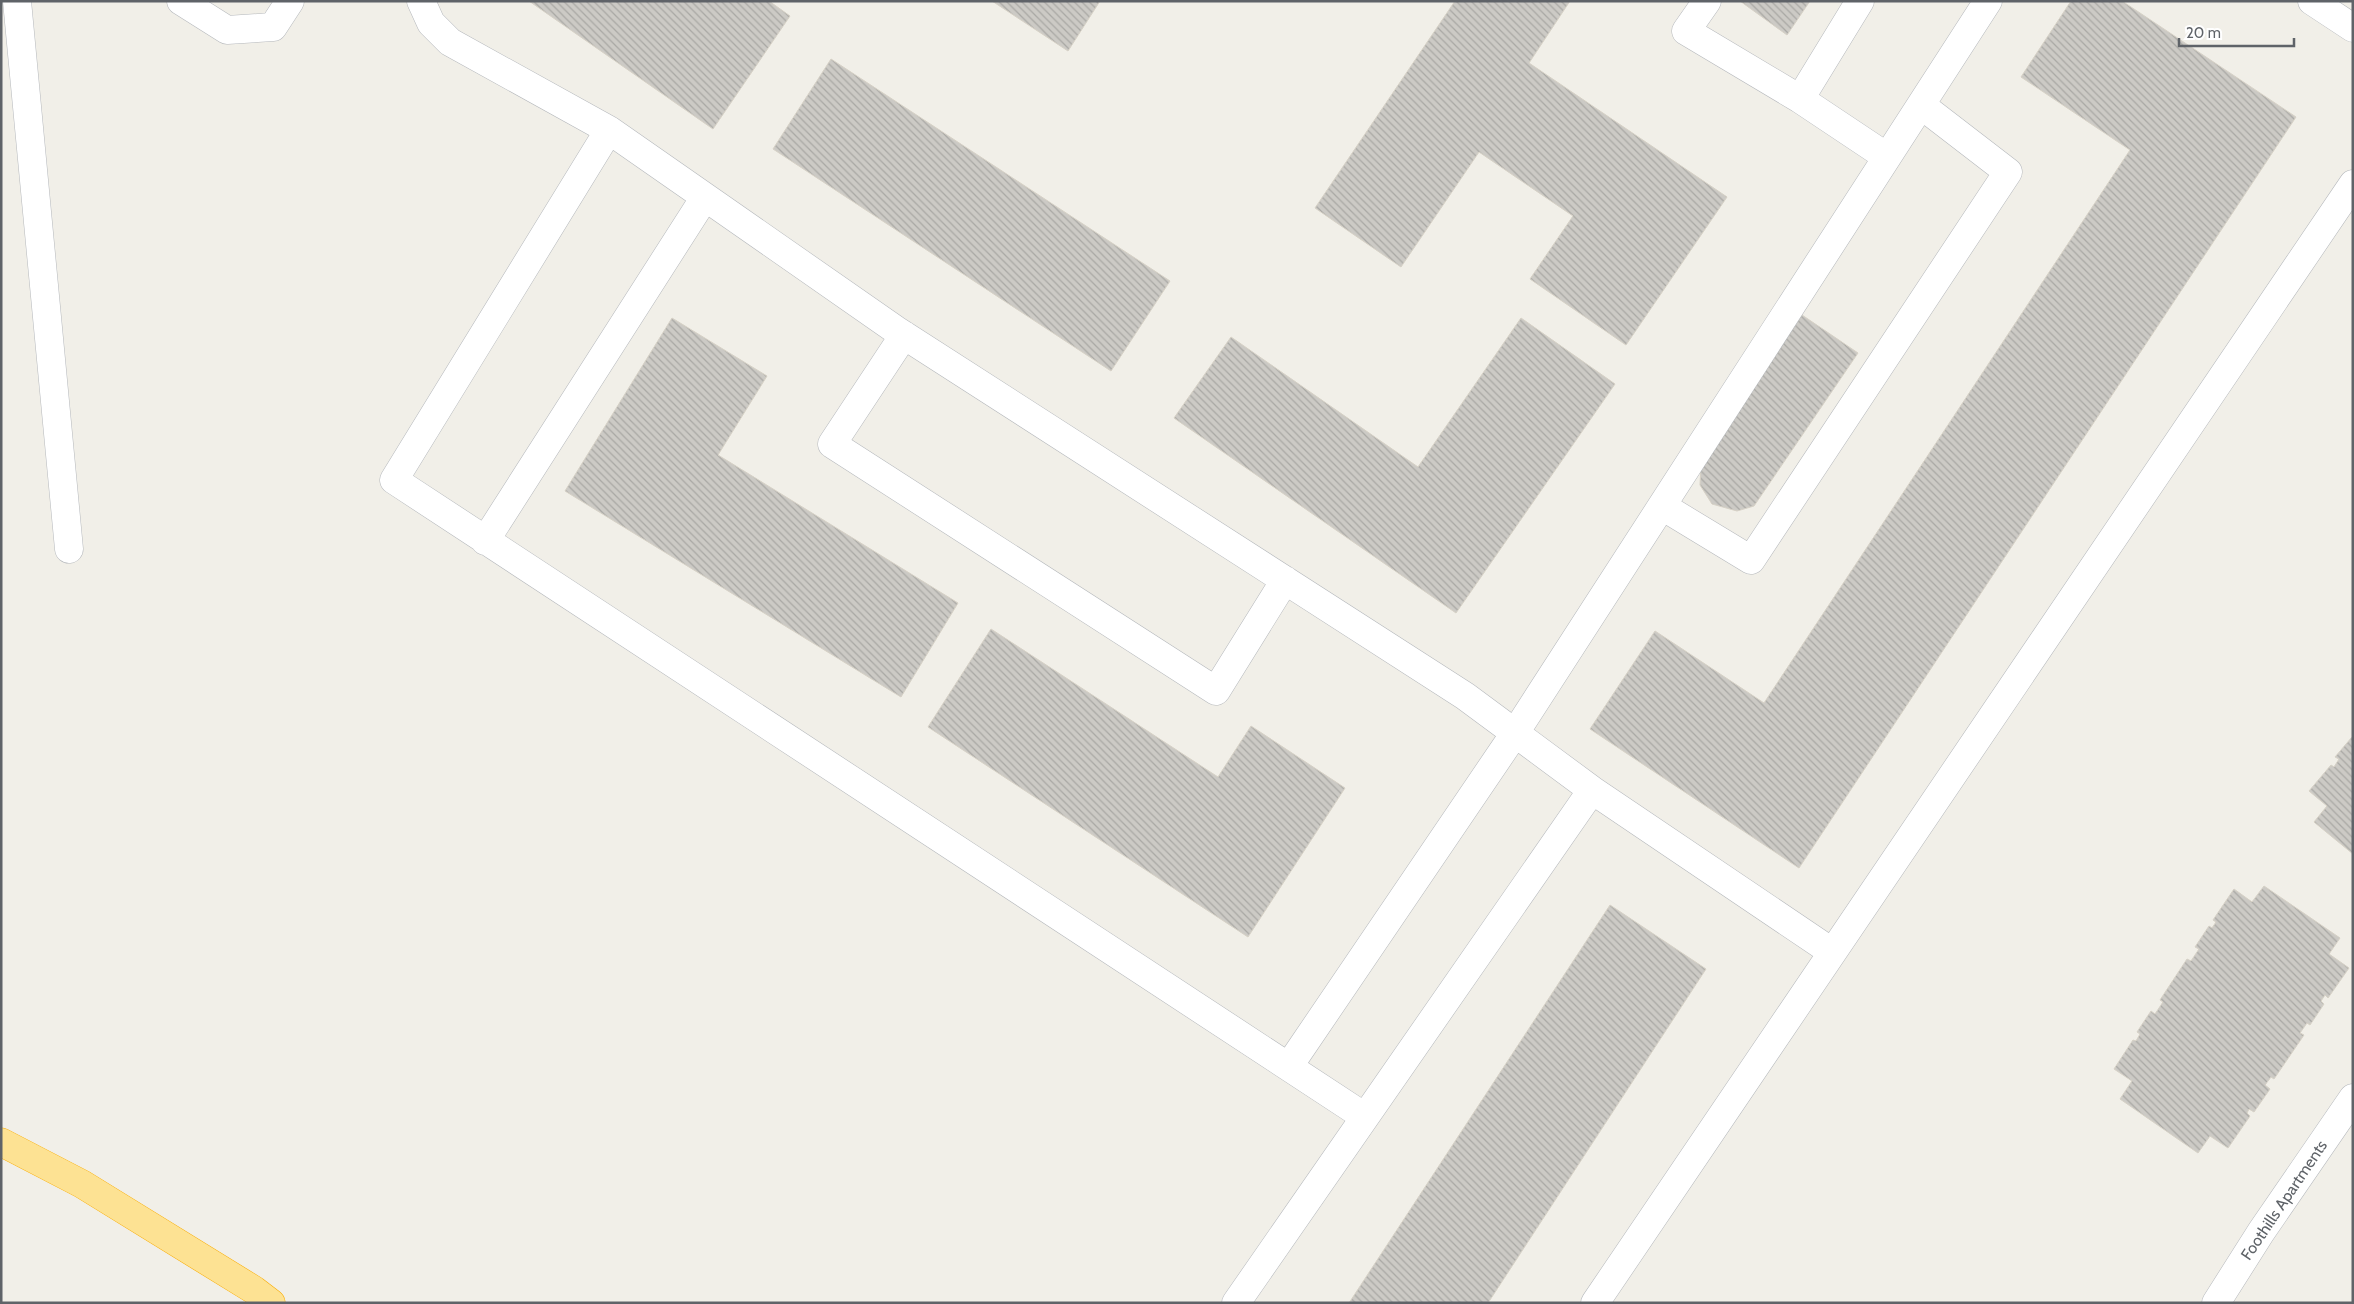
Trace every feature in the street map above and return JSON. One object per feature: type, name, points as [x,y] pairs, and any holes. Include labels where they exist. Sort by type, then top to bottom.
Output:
[{"type":"highway","points":[[1,1142],[82,1184],[254,1290],[271,1303]]},
{"type":"street","points":[[17,1],[69,549]]},
{"type":"street","points":[[181,1],[228,30],[272,27],[290,1]]},
{"type":"street","points":[[1707,1],[1686,32],[1800,99],[1887,157]]},
{"type":"street","points":[[1800,99],[1860,1]]},
{"type":"street","points":[[1289,1066],[1516,733],[1988,1]]},
{"type":"street","points":[[2312,1],[2353,28]]},
{"type":"street","points":[[420,2],[431,23],[450,42],[609,130],[904,335],[1464,696],[1592,790],[1832,952]]},
{"type":"street","points":[[1662,506],[1751,560],[2008,172],[1921,105]]},
{"type":"street","points":[[609,130],[394,480],[1365,1117]]},
{"type":"street","points":[[1595,1303],[2353,184]]},
{"type":"street","points":[[485,541],[705,197]]},
{"type":"street","points":[[904,335],[832,444],[1216,691],[1285,580]]},
{"type":"street","points":[[1236,1303],[1592,790]]},
{"type":"street","name":"Foothills Apartments","points":[[2216,1303],[2261,1232],[2353,1098]]},
{"type":"building","points":[[529,1],[769,1],[790,16],[713,129]]},
{"type":"building","points":[[992,1],[1100,1],[1068,51]]},
{"type":"building","points":[[1455,1],[1570,1],[1529,63],[1727,197],[1626,345],[1530,279],[1573,216],[1479,152],[1401,267],[1315,208]]},
{"type":"building","points":[[1740,1],[1810,1],[1787,35]]},
{"type":"building","points":[[2071,1],[2122,1],[2296,117],[1799,868],[1590,729],[1655,631],[1764,703],[2130,150],[2021,77]]},
{"type":"building","points":[[831,59],[1170,281],[1111,371],[773,149]]},
{"type":"building","points":[[1802,315],[1858,353],[1754,506],[1737,511],[1712,504],[1700,485],[1701,464]]},
{"type":"building","points":[[672,318],[767,376],[718,455],[958,603],[901,697],[565,491]]},
{"type":"building","points":[[1521,318],[1615,384],[1456,613],[1174,418],[1231,337],[1418,467]]},
{"type":"building","points":[[991,629],[1218,777],[1251,726],[1345,788],[1248,937],[928,727]]},
{"type":"building","points":[[2352,737],[2353,854],[2314,822],[2327,806],[2309,791],[2331,765],[2334,767],[2339,759],[2335,757]]},
{"type":"building","points":[[2264,886],[2340,938],[2329,954],[2349,968],[2328,998],[2325,995],[2321,1001],[2324,1004],[2310,1025],[2307,1023],[2300,1033],[2304,1035],[2274,1079],[2271,1077],[2265,1085],[2270,1089],[2254,1112],[2249,1109],[2247,1113],[2250,1116],[2228,1148],[2210,1136],[2198,1153],[2120,1099],[2132,1081],[2114,1069],[2133,1040],[2136,1041],[2140,1034],[2137,1032],[2151,1011],[2155,1014],[2163,1002],[2160,1000],[2187,959],[2191,961],[2199,949],[2195,947],[2209,926],[2212,928],[2216,922],[2213,920],[2234,889],[2252,902]]},
{"type":"building","points":[[1610,905],[1706,969],[1488,1303],[1349,1303]]}]
